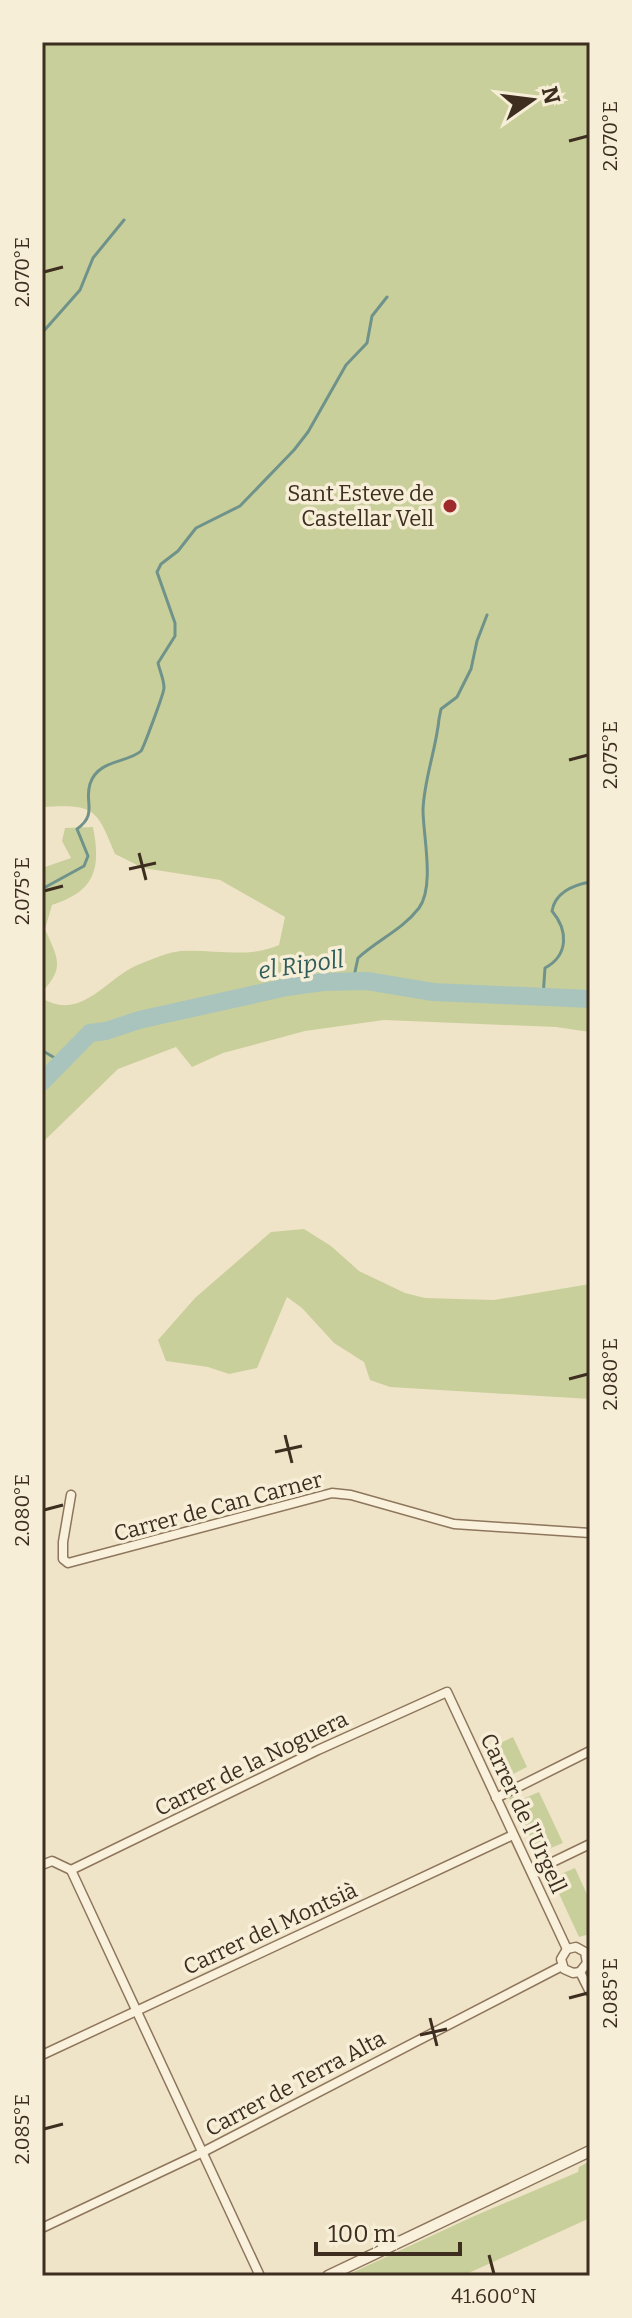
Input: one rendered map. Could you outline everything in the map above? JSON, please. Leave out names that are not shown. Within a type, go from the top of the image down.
[{"type":"street","name":"Carrer de Can Carner","points":[[71,1495],[62,1553],[68,1563],[332,1493],[351,1495],[454,1524],[590,1533]]},
{"type":"street","name":"Carrer de l'Urgell","points":[[447,1692],[567,1949]]},
{"type":"street","name":"Carrer de la Noguera","points":[[71,1870],[318,1750],[447,1692]]},
{"type":"street","points":[[496,1798],[590,1751]]},
{"type":"street","name":"Carrer del Montsià","points":[[42,2055],[513,1835]]},
{"type":"street","points":[[532,1872],[590,1844]]},
{"type":"street","points":[[42,1865],[52,1861],[71,1870],[260,2276]]},
{"type":"street","points":[[576,1947],[588,1953],[587,1963],[580,1972],[570,1973],[562,1966],[562,1955],[567,1949],[576,1947]]},
{"type":"street","name":"Carrer de Terra Alta","points":[[42,2228],[201,2153],[562,1966]]},
{"type":"street","points":[[580,1972],[590,1992]]},
{"type":"street","points":[[328,2276],[590,2151]]},
{"type":"green space","points":[[42,42],[590,42],[590,1032],[556,1027],[384,1020],[305,1031],[223,1053],[192,1067],[176,1047],[118,1069],[42,1143],[42,998],[56,1004],[70,1005],[82,1001],[128,970],[176,952],[243,953],[279,945],[285,917],[220,880],[143,868],[115,854],[103,826],[83,808],[42,807]]},
{"type":"green space","points":[[93,827],[96,855],[92,876],[78,893],[52,905],[45,929],[56,955],[57,968],[42,992],[42,868],[71,858],[62,841],[65,828]]},
{"type":"green space","points":[[304,1229],[331,1246],[359,1271],[405,1293],[425,1298],[494,1300],[590,1284],[590,1399],[390,1387],[370,1380],[364,1362],[334,1343],[302,1308],[287,1297],[257,1368],[229,1374],[208,1367],[166,1361],[158,1340],[195,1298],[271,1232]]},
{"type":"green space","points":[[513,1737],[527,1767],[509,1776],[511,1781],[504,1785],[487,1749]]},
{"type":"green space","points":[[539,1792],[563,1843],[546,1850],[547,1854],[540,1858],[519,1812],[509,1798],[517,1795],[520,1800]]},
{"type":"green space","points":[[575,1868],[590,1901],[590,1934],[579,1937],[549,1872],[553,1871],[556,1876]]},
{"type":"green space","points":[[590,2161],[590,2218],[462,2276],[345,2276],[578,2172],[579,2167]]},
{"type":"waterway","points":[[590,87],[590,102]]},
{"type":"waterway","points":[[42,333],[80,290],[93,258],[124,220]]},
{"type":"waterway","points":[[42,889],[84,866],[88,856],[77,829],[89,813],[90,784],[106,766],[141,751],[153,721],[164,688],[158,663],[175,636],[175,623],[157,572],[161,564],[178,551],[196,528],[240,506],[294,450],[308,432],[346,365],[367,343],[372,316],[387,297]]},
{"type":"waterway","points":[[353,981],[358,958],[405,922],[424,898],[427,874],[424,798],[441,709],[457,697],[471,669],[487,615]]},
{"type":"waterway","points":[[543,997],[545,968],[553,963],[564,942],[561,926],[552,911],[554,905],[566,891],[590,882]]},
{"type":"waterway","name":"el Ripoll","points":[[42,1082],[90,1033],[287,987],[367,981],[433,992],[590,999]]},
{"type":"waterway","points":[[42,1047],[43,1051],[60,1061]]},
{"type":"place","name":"Sant Esteve de Castellar Vell","points":[[450,506]]}]
